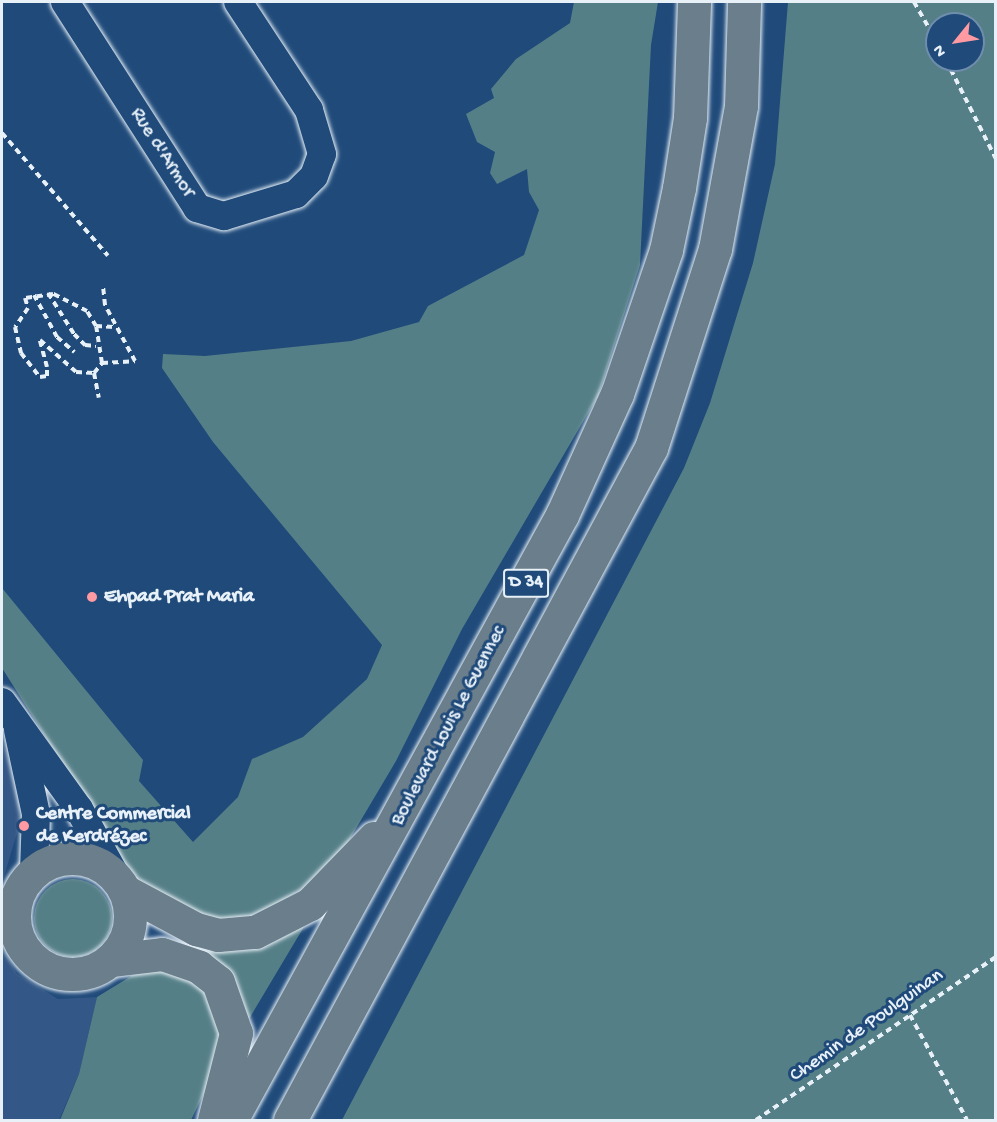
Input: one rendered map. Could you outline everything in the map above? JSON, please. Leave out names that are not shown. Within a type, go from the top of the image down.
[{"type":"main road","name":"Boulevard Louis Le Guennec","points":[[231,1120],[410,799],[562,515],[633,350],[679,188],[690,118],[694,2]]},
{"type":"main road","name":"D 34","points":[[290,1120],[651,448],[716,249],[741,105],[744,2]]},
{"type":"main road","points":[[214,1120],[236,1034],[218,982],[199,967],[162,954],[111,960],[80,974],[46,969],[33,959],[18,938],[14,913],[23,883],[34,871],[58,859],[84,858],[121,885],[196,929],[218,935],[255,932],[321,895],[410,799]]},
{"type":"main road","points":[[111,960],[131,921],[121,885]]},
{"type":"street","name":"Rue d'Armor","points":[[65,2],[197,208],[224,216],[296,194],[314,176],[322,154],[309,110],[238,2]]},
{"type":"street","points":[[9,712],[36,814],[34,871]]},
{"type":"street","points":[[9,712],[79,809],[121,885]]},
{"type":"path","points":[[914,2],[925,21]]},
{"type":"path","points":[[952,72],[996,159]]},
{"type":"path","points":[[2,133],[108,256]]},
{"type":"path","points":[[99,398],[94,373],[102,363],[135,361],[114,327],[103,286]]},
{"type":"path","points":[[94,373],[76,372],[40,340],[47,375],[33,369],[21,353],[15,327],[27,308],[25,298],[48,293],[80,305],[96,326],[96,346],[102,363]]},
{"type":"path","points":[[48,293],[74,334],[85,345],[96,346]]},
{"type":"path","points":[[34,295],[57,337],[74,352]]},
{"type":"path","points":[[96,326],[114,327]]},
{"type":"path","name":"Chemin de Poulguinan","points":[[756,1120],[996,957]]},
{"type":"path","points":[[910,1015],[967,1120]]},
{"type":"shaded area","name":"Centre Commercial de Kerdrézec","points":[[2,739],[20,798],[18,830],[2,883]]},
{"type":"shaded area","points":[[2,948],[17,974],[58,999],[97,997],[79,1074],[59,1120],[2,1120]]},
{"type":"green space","points":[[574,2],[658,2],[651,45],[640,265],[598,396],[462,629],[396,761],[329,874],[255,916],[222,923],[145,894],[2,668],[2,588],[143,760],[139,781],[193,842],[238,797],[252,759],[303,737],[367,679],[382,645],[213,442],[162,368],[163,354],[205,356],[351,341],[419,322],[428,306],[524,255],[539,210],[529,192],[527,169],[497,184],[490,173],[495,152],[477,142],[466,114],[494,98],[491,89],[516,59],[570,23]]},
{"type":"green space","points":[[788,2],[995,2],[995,1120],[342,1120],[684,468],[710,403],[753,263],[775,164]]},
{"type":"green space","points":[[73,879],[88,882],[101,890],[109,903],[112,918],[109,933],[101,946],[88,954],[73,957],[58,954],[45,946],[37,933],[34,918],[37,903],[45,890],[58,882]]},
{"type":"green space","points":[[305,925],[249,1019],[230,976],[196,943]]},
{"type":"green space","points":[[159,968],[199,981],[223,1028],[208,1085],[191,1120],[60,1120],[79,1074],[97,997],[133,975]]},
{"type":"place","name":"Ehpad Prat Maria","points":[[92,597]]},
{"type":"place","name":"Centre Commercial de Kerdrézec","points":[[24,826]]}]
